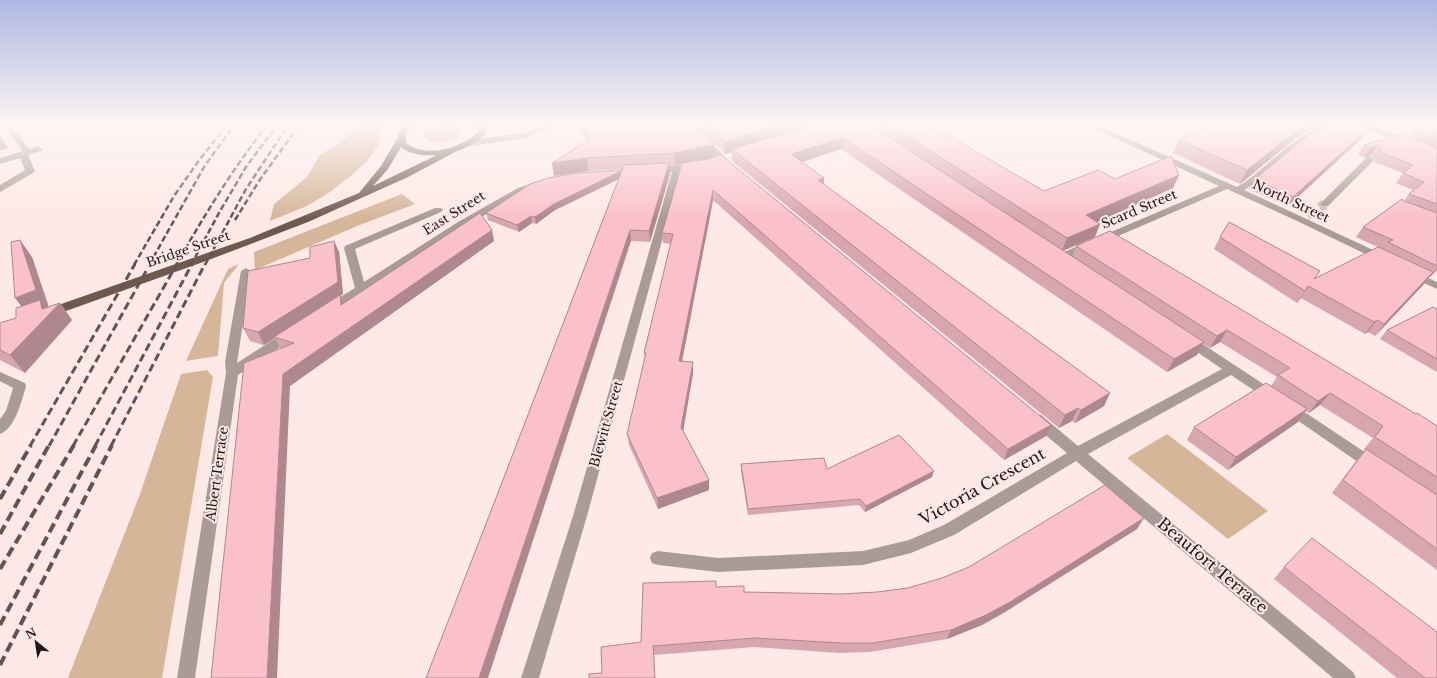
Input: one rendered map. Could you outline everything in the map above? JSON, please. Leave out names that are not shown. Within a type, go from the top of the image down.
[{"type":"main road","name":"Bridge Street","points":[[358,196],[370,186],[385,167],[392,156]]},
{"type":"main road","name":"Bridge Street","points":[[39,316],[246,244],[389,183],[442,156]]},
{"type":"street","points":[[0,160],[16,156]]},
{"type":"street","points":[[0,189],[30,171],[27,156]]},
{"type":"street","points":[[714,156],[739,175]]},
{"type":"street","name":"North Street","points":[[1159,156],[1227,186],[1303,217],[1394,264]]},
{"type":"street","points":[[1238,190],[1252,182],[1283,156]]},
{"type":"street","points":[[1325,204],[1370,159]]},
{"type":"street","points":[[641,171],[677,169],[718,160]]},
{"type":"street","name":"Blewitt Street","points":[[530,678],[580,516],[677,169]]},
{"type":"street","name":"East Street","points":[[322,314],[501,201],[521,190],[547,181]]},
{"type":"street","name":"Scard Street","points":[[1074,266],[1057,255],[1160,215],[1227,186]]},
{"type":"street","points":[[361,289],[349,248],[438,210]]},
{"type":"street","name":"Albert Terrace","points":[[186,678],[232,373],[231,362],[246,270]]},
{"type":"street","points":[[1406,270],[1437,286]]},
{"type":"street","points":[[232,373],[303,327]]},
{"type":"street","points":[[1179,335],[1384,472]]},
{"type":"street","name":"Victoria Crescent","points":[[658,558],[718,565],[863,558],[910,546],[948,530],[1078,453],[1232,369]]},
{"type":"street","points":[[0,376],[20,386],[12,412],[0,429]]},
{"type":"street","name":"Beaufort Terrace","points":[[1029,412],[1347,678]]},
{"type":"shaded area","points":[[319,156],[371,156],[352,175],[330,192],[307,206],[270,221],[274,204],[307,177]]},
{"type":"shaded area","points":[[402,194],[415,204],[357,226],[255,270],[254,252]]},
{"type":"shaded area","points":[[239,264],[224,283],[218,356],[186,361],[228,269]]},
{"type":"shaded area","points":[[207,370],[213,377],[162,678],[68,678],[140,494],[181,374]]},
{"type":"shaded area","points":[[1167,434],[1268,511],[1228,539],[1127,458]]},
{"type":"building","points":[[564,156],[628,156],[587,158],[552,163]]},
{"type":"building","points":[[722,156],[1051,425],[1008,449],[713,190],[679,361],[693,362],[681,427],[709,480],[657,498],[627,434],[646,353],[644,353],[673,234],[662,233],[682,163]]},
{"type":"building","points":[[740,156],[793,156],[824,178],[818,180],[1110,393],[1081,410],[1078,408],[1065,415]]},
{"type":"building","points":[[869,156],[917,156],[1204,342],[1174,359]]},
{"type":"building","points":[[938,156],[983,156],[1044,191],[1098,170],[1115,179],[1171,156],[1179,175],[1086,215],[1100,224],[1067,238]]},
{"type":"building","points":[[1214,156],[1265,156],[1247,170]]},
{"type":"building","points":[[1283,156],[1339,156],[1293,197],[1255,179]]},
{"type":"building","points":[[1389,156],[1437,156],[1437,204],[1409,194],[1424,182],[1403,173],[1413,165]]},
{"type":"building","points":[[669,163],[649,231],[630,230],[479,678],[426,678],[624,165]]},
{"type":"building","points":[[623,170],[554,204],[535,217],[531,216],[517,225],[486,213],[530,184],[548,178],[578,173]]},
{"type":"building","points":[[1402,199],[1437,213],[1437,266],[1388,242],[1393,240],[1363,227]]},
{"type":"building","points":[[480,213],[492,230],[283,374],[267,678],[211,678],[244,363],[294,343],[274,337],[340,295],[341,305]]},
{"type":"building","points":[[1229,222],[1320,271],[1314,279],[1378,247],[1433,272],[1384,324],[1377,320],[1374,322],[1308,286],[1305,291],[1220,237]]},
{"type":"building","points":[[1110,231],[1437,426],[1437,477],[1375,437],[1383,426],[1330,393],[1318,401],[1278,375],[1290,368],[1227,330],[1217,336],[1076,246]]},
{"type":"building","points":[[20,240],[36,290],[15,298],[11,242]]},
{"type":"building","points":[[334,241],[338,282],[258,332],[243,328],[248,271],[310,258],[310,247]]},
{"type":"building","points":[[40,300],[42,309],[60,303],[10,355],[0,350],[0,323],[16,318],[16,308]]},
{"type":"building","points":[[1433,307],[1437,309],[1437,359],[1387,330]]},
{"type":"building","points":[[1266,383],[1307,409],[1236,457],[1194,427]]},
{"type":"building","points":[[899,435],[934,471],[866,506],[860,499],[748,509],[741,464],[824,458],[827,469]]},
{"type":"building","points":[[1366,449],[1437,495],[1437,549],[1343,480]]},
{"type":"building","points":[[1105,485],[1144,518],[1010,602],[986,615],[951,630],[873,643],[841,643],[755,638],[653,646],[655,678],[589,678],[589,674],[602,673],[601,647],[641,642],[643,583],[716,581],[716,587],[744,586],[744,592],[841,594],[877,592],[908,588],[942,578],[969,567]]},
{"type":"building","points":[[1312,538],[1437,632],[1437,678],[1425,678],[1284,567]]},
{"type":"tunnel","points":[[1307,215],[1325,204]]},
{"type":"railway","points":[[134,265],[174,196],[203,156]]},
{"type":"railway","points":[[149,265],[204,167],[212,156]]},
{"type":"railway","points":[[176,265],[197,228],[245,156]]},
{"type":"railway","points":[[191,265],[220,211],[254,156]]},
{"type":"railway","points":[[205,265],[246,189],[268,156]]},
{"type":"railway","points":[[235,220],[259,181],[277,156]]},
{"type":"railway","points":[[30,446],[135,264]]},
{"type":"railway","points":[[49,446],[150,264]]},
{"type":"railway","points":[[73,446],[177,264]]},
{"type":"railway","points":[[95,446],[192,264]]},
{"type":"railway","points":[[111,446],[205,264]]},
{"type":"railway","points":[[0,499],[31,445]]},
{"type":"railway","points":[[0,534],[49,445]]},
{"type":"railway","points":[[0,569],[74,445]]},
{"type":"railway","points":[[0,625],[96,445]]},
{"type":"railway","points":[[0,665],[112,445]]}]
